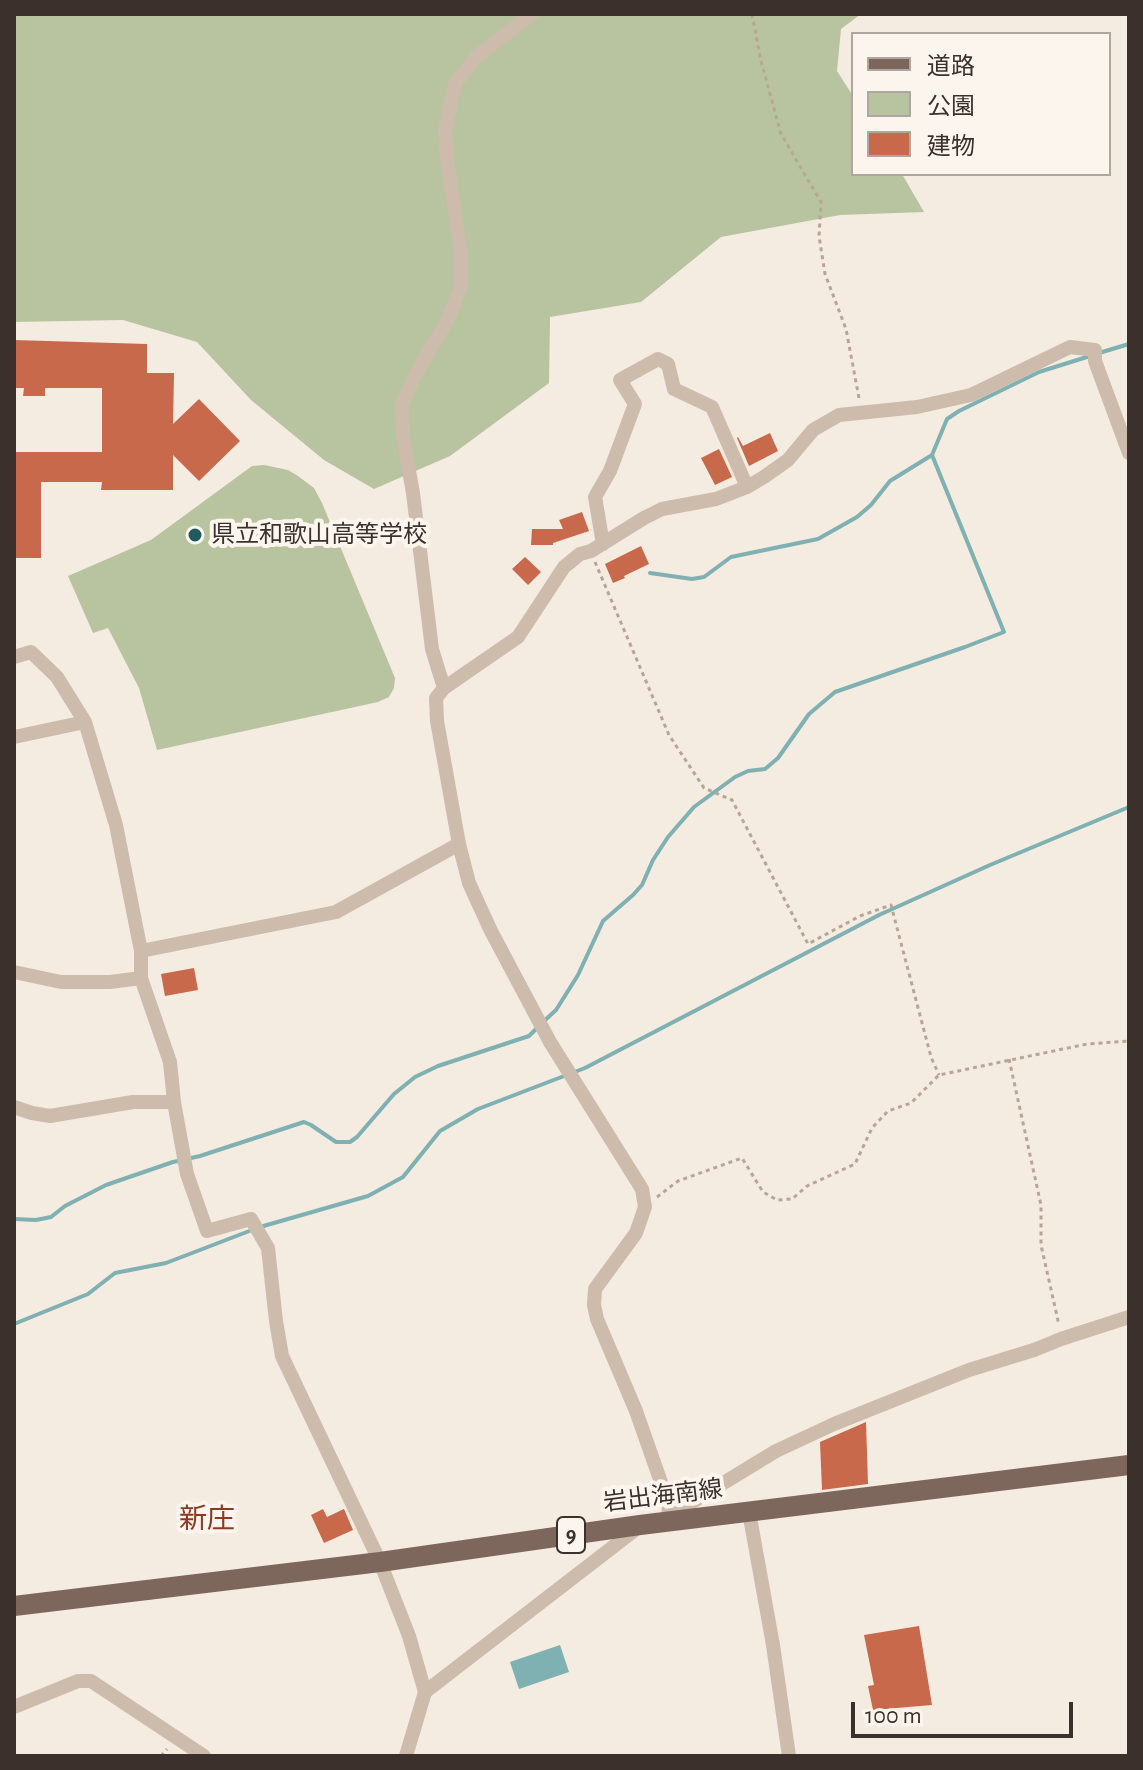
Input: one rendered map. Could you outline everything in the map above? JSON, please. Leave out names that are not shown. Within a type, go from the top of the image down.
[{"type":"main road","name":"岩出海南線","points":[[14,1606],[1129,1465]]},
{"type":"street","points":[[444,688],[432,649],[403,437],[402,404],[416,373],[447,321],[461,287],[461,252],[445,131],[455,84],[476,57],[532,14]]},
{"type":"street","points":[[668,1522],[669,1505],[594,1305],[595,1289],[636,1233],[645,1207],[642,1189],[550,1042],[469,883],[437,721],[436,698],[444,688],[518,637],[564,567],[580,554],[597,548],[662,509],[716,499],[747,487],[788,460],[813,430],[839,415],[917,407],[971,395],[1070,347],[1095,350],[1095,361],[1129,453]]},
{"type":"street","points":[[597,548],[595,497],[610,471],[635,404],[620,380],[658,359],[668,364],[674,389],[712,407],[747,487]]},
{"type":"street","points":[[14,657],[31,652],[57,677],[85,722],[116,825],[141,951],[141,978],[170,1062],[187,1174],[207,1231],[251,1219],[268,1248],[282,1356],[380,1562],[409,1636],[425,1692],[406,1756]]},
{"type":"street","points":[[14,737],[85,722]]},
{"type":"street","points":[[141,951],[336,912],[459,844]]},
{"type":"street","points":[[14,972],[61,982],[110,982],[141,978]]},
{"type":"street","points":[[14,1107],[50,1116],[133,1102],[174,1102]]},
{"type":"street","points":[[668,1522],[684,1507],[776,1451],[820,1430],[969,1370],[1129,1317]]},
{"type":"street","points":[[749,1512],[789,1756]]},
{"type":"street","points":[[425,1692],[640,1525]]},
{"type":"street","points":[[14,1707],[78,1681],[91,1681],[204,1756]]},
{"type":"path","points":[[752,14],[781,134],[821,202],[819,236],[825,274],[846,329],[862,414]]},
{"type":"path","points":[[597,548],[669,735],[704,788],[732,800],[808,944],[860,916],[891,905],[931,1057],[939,1075]]},
{"type":"path","points":[[645,1207],[678,1181],[742,1158],[763,1192],[777,1200],[792,1199],[807,1186],[855,1164],[872,1128],[888,1111],[911,1103],[939,1075],[1087,1044],[1129,1041]]},
{"type":"path","points":[[1009,1059],[1041,1205],[1041,1245],[1061,1339]]},
{"type":"green space","points":[[14,14],[861,14],[841,29],[837,71],[851,93],[851,176],[903,176],[924,212],[840,215],[721,237],[641,302],[550,317],[549,383],[450,456],[374,489],[324,460],[251,400],[197,342],[123,320],[14,322]]},
{"type":"green space","points":[[252,466],[288,470],[314,488],[395,678],[394,688],[389,697],[378,702],[157,750],[139,688],[108,628],[93,633],[68,576],[151,540]]},
{"type":"water","points":[[560,1645],[569,1672],[519,1689],[510,1662]]},
{"type":"building","points":[[14,340],[147,344],[147,373],[174,373],[173,424],[199,399],[240,441],[199,481],[173,455],[173,490],[101,490],[102,482],[41,482],[41,558],[14,558],[14,452],[102,452],[102,388],[45,388],[45,396],[23,396],[24,388],[14,388]]},
{"type":"building","points":[[770,433],[778,451],[749,466],[737,438],[743,446]]},
{"type":"building","points":[[719,449],[732,477],[715,485],[701,458]]},
{"type":"building","points":[[582,512],[589,531],[553,545],[531,545],[532,529],[563,529],[559,520]]},
{"type":"building","points":[[641,546],[649,564],[613,583],[605,564]]},
{"type":"building","points":[[525,557],[541,572],[528,585],[512,569]]},
{"type":"building","points":[[194,968],[198,990],[165,996],[161,974]]},
{"type":"building","points":[[866,1422],[868,1484],[822,1490],[820,1442]]},
{"type":"building","points":[[323,1509],[327,1517],[344,1509],[353,1530],[324,1543],[311,1515]]},
{"type":"building","points":[[919,1626],[932,1705],[873,1710],[868,1686],[874,1685],[864,1635]]},
{"type":"waterway","points":[[1099,353],[1129,344]]},
{"type":"waterway","points":[[650,573],[692,579],[704,577],[731,557],[818,539],[857,517],[890,481],[932,455],[947,419],[1039,372],[1090,356]]},
{"type":"waterway","points":[[543,1022],[556,1010],[578,975],[603,921],[642,885],[668,837],[694,807],[735,777],[748,771],[765,769],[778,758],[809,714],[835,692],[1004,632],[932,455]]},
{"type":"waterway","points":[[260,1227],[368,1196],[403,1177],[440,1131],[478,1109],[585,1068],[879,915],[1129,807]]},
{"type":"waterway","points":[[14,1219],[51,1217],[65,1206],[106,1185],[304,1122],[336,1142],[350,1142],[394,1094],[415,1077],[438,1066],[529,1036],[537,1028]]},
{"type":"waterway","points":[[14,1324],[88,1294],[115,1273],[166,1263],[252,1230]]},
{"type":"place","name":"県立和歌山高等学校","points":[[195,535]]},
{"type":"district","name":"新庄","points":[[207,1520]]}]
